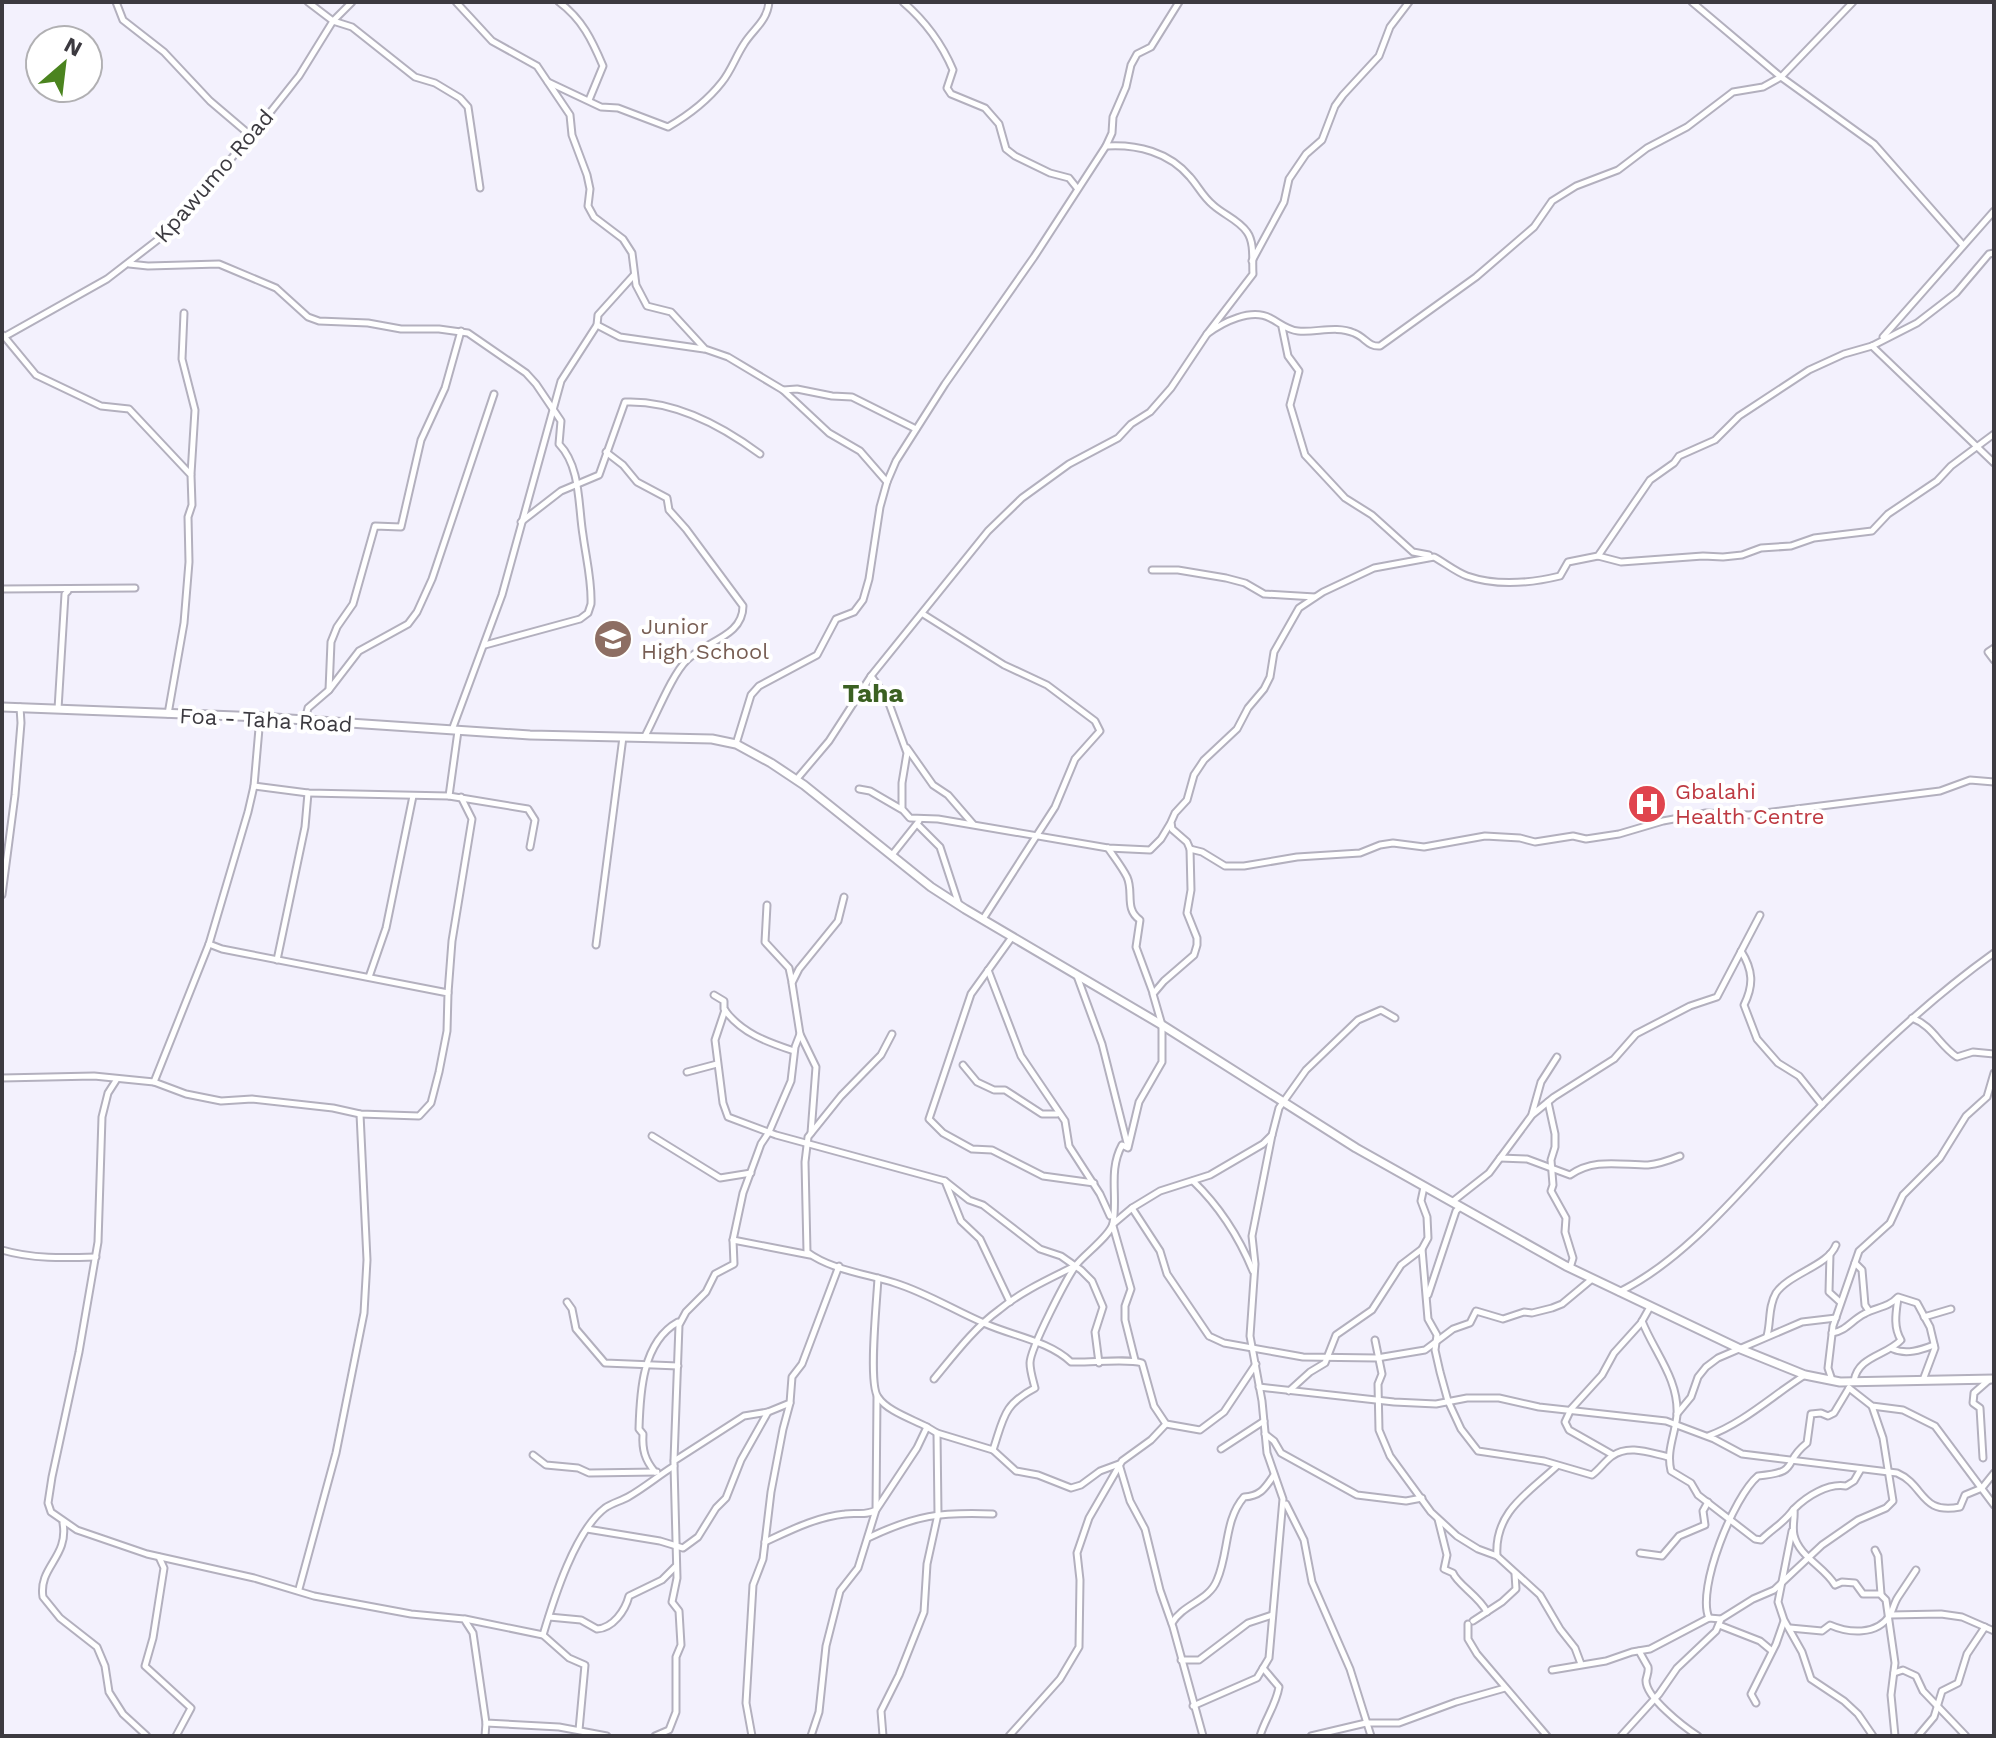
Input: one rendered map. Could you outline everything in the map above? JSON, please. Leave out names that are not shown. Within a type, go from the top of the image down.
[{"type":"street","points":[[116,2],[123,20],[164,52],[210,101],[250,135]]},
{"type":"street","points":[[308,2],[333,21],[352,27],[415,77],[435,83],[460,98],[468,107],[480,188]]},
{"type":"street","name":"Kpawumo Road","points":[[3,336],[67,303],[129,264],[182,219],[299,76],[333,21],[352,2]]},
{"type":"street","points":[[456,2],[492,41],[537,66],[570,115],[572,135],[590,189],[588,206],[594,217],[623,239],[632,253],[636,285],[647,306],[671,312],[705,349]]},
{"type":"street","points":[[559,2],[583,24],[603,66],[589,100]]},
{"type":"street","points":[[547,81],[601,107],[618,108],[668,127],[682,119],[722,82],[745,42],[768,13],[769,2]]},
{"type":"street","points":[[903,2],[918,14],[947,56],[953,70],[947,88],[951,94],[985,108],[999,124],[1006,149],[1015,156],[1050,173],[1069,178],[1077,188]]},
{"type":"street","points":[[1179,2],[1151,47],[1137,54],[1131,65],[1106,146],[916,429],[887,482],[874,531],[869,579],[863,600],[854,612],[836,619],[817,655],[759,686],[751,695],[736,744],[796,780],[959,905],[1424,1186],[1570,1268],[1738,1348],[1805,1375],[1851,1385],[1992,1379]]},
{"type":"street","points":[[1252,262],[1284,202],[1289,179],[1306,154],[1322,140],[1335,106],[1343,95],[1379,56],[1390,27],[1409,2]]},
{"type":"street","points":[[1692,2],[1781,77],[1874,144],[1962,244]]},
{"type":"street","points":[[1207,334],[1219,325],[1249,314],[1269,317],[1294,331],[1322,329],[1353,332],[1369,345],[1380,346],[1476,277],[1534,227],[1552,201],[1576,186],[1618,170],[1647,148],[1687,127],[1733,92],[1763,87],[1781,77],[1853,2]]},
{"type":"street","points":[[796,780],[829,741],[871,676],[988,531],[1022,498],[1069,464],[1118,438],[1131,424],[1150,412],[1171,388],[1253,274],[1248,232],[1206,198],[1181,168],[1163,155],[1151,151],[1123,145],[1106,146]]},
{"type":"street","points":[[1880,340],[1994,211]]},
{"type":"street","points":[[1598,556],[1650,480],[1679,456],[1715,440],[1739,416],[1809,370],[1844,354],[1872,346],[1917,323],[1956,293],[1989,254],[1994,253]]},
{"type":"street","points":[[129,264],[219,264],[276,288],[308,317],[319,321],[461,331],[526,373],[561,421],[559,444],[568,453],[581,506],[591,604],[588,613],[580,619],[485,645]]},
{"type":"street","points":[[449,796],[455,731],[502,595],[561,381],[597,325],[598,315],[634,275]]},
{"type":"street","points":[[168,714],[184,623],[195,410],[182,359],[184,313]]},
{"type":"street","points":[[597,325],[620,337],[705,349],[728,357],[783,390],[829,433],[860,451],[887,482]]},
{"type":"street","points":[[1282,326],[1288,356],[1299,371],[1290,405],[1305,455],[1345,498],[1372,515],[1413,552],[1434,557],[1465,575],[1491,581],[1525,581],[1560,576],[1568,562],[1598,556],[1621,562],[1723,557],[1742,555],[1761,548],[1791,546],[1814,538],[1872,531],[1888,514],[1937,481],[1951,466],[1994,434]]},
{"type":"street","points":[[329,690],[331,642],[353,604],[375,526],[401,527],[421,440],[445,388],[461,331]]},
{"type":"street","points":[[3,336],[36,375],[101,406],[129,409],[191,475]]},
{"type":"street","points":[[1872,346],[1994,463]]},
{"type":"street","points":[[783,390],[797,389],[852,397],[916,429]]},
{"type":"street","points":[[305,721],[308,708],[329,690],[359,651],[408,624],[417,612],[432,579],[494,394]]},
{"type":"street","points":[[520,523],[561,491],[599,475],[625,402],[643,401],[690,413],[729,433],[760,454]]},
{"type":"street","points":[[606,452],[623,465],[637,482],[667,498],[669,510],[743,606],[740,623],[686,660],[644,738]]},
{"type":"street","points":[[892,855],[919,822],[938,819],[1108,848],[1150,850],[1187,800],[1194,775],[1204,760],[1237,729],[1248,708],[1264,689],[1270,677],[1274,652],[1299,608],[1374,568],[1434,557]]},
{"type":"street","points":[[1152,570],[1178,570],[1226,578],[1245,583],[1264,594],[1316,597]]},
{"type":"street","points":[[2,589],[135,588]]},
{"type":"street","points":[[58,709],[65,594],[68,590]]},
{"type":"street","points":[[923,614],[1004,665],[1047,685],[1095,721],[1100,731],[1075,759],[1055,807],[983,919]]},
{"type":"street","points":[[1994,648],[1988,652],[1994,660]]},
{"type":"street","points":[[871,676],[887,698],[905,747],[933,785],[948,795],[974,825]]},
{"type":"street","name":"Foa - Taha Road","points":[[2,707],[260,717],[530,735],[712,739],[736,744]]},
{"type":"street","points":[[2,895],[15,795],[20,707]]},
{"type":"street","points":[[154,1082],[209,944],[254,786],[260,717]]},
{"type":"street","points":[[596,945],[623,737]]},
{"type":"street","points":[[902,809],[905,747]]},
{"type":"street","points":[[1190,849],[1202,852],[1225,866],[1244,866],[1297,857],[1360,853],[1393,843],[1424,847],[1485,836],[1535,842],[1573,836],[1586,839],[1706,813],[1749,815],[1940,791],[1970,780],[1994,782]]},
{"type":"street","points":[[254,786],[308,793],[461,797],[528,809],[535,820],[530,847]]},
{"type":"street","points":[[859,789],[870,791],[919,822],[940,847],[959,905]]},
{"type":"street","points":[[277,960],[305,827],[308,793]]},
{"type":"street","points":[[369,978],[386,928],[413,796]]},
{"type":"street","points":[[2,1078],[44,1079],[68,1075],[154,1082],[186,1094],[221,1101],[252,1099],[360,1114],[419,1116],[431,1103],[447,1031],[450,958],[472,819],[461,797]]},
{"type":"street","points":[[1153,994],[1194,955],[1197,945],[1187,913],[1191,890],[1190,849],[1187,842],[1172,829],[1171,822]]},
{"type":"street","points":[[1108,848],[1129,881],[1130,907],[1140,920],[1136,947],[1162,1025],[1162,1062],[1139,1102],[1128,1148]]},
{"type":"street","points":[[792,983],[799,969],[838,921],[844,897]]},
{"type":"street","points":[[767,905],[765,942],[789,968],[800,1034],[816,1067],[811,1133]]},
{"type":"street","points":[[1452,1202],[1489,1173],[1532,1115],[1548,1102],[1614,1059],[1636,1034],[1690,1006],[1717,997],[1760,915]]},
{"type":"street","points":[[1013,937],[967,1003],[929,1119],[943,1133],[972,1149],[992,1150],[1043,1176],[1094,1183]]},
{"type":"street","points":[[209,944],[448,993]]},
{"type":"street","points":[[1741,951],[1752,967],[1751,991],[1744,1005],[1757,1039],[1778,1063],[1799,1076],[1822,1105]]},
{"type":"street","points":[[1619,1292],[1656,1271],[1683,1247],[1912,1018],[1994,953]]},
{"type":"street","points":[[988,970],[1021,1056],[1065,1121],[1069,1146],[1109,1212],[1131,1289],[1125,1306],[1125,1320],[1135,1360]]},
{"type":"street","points":[[1077,974],[1102,1044],[1128,1148]]},
{"type":"street","points":[[714,995],[724,1001],[725,1010],[715,1040],[723,1103],[728,1117],[806,1143],[945,1181],[969,1200],[983,1205],[1040,1249],[1061,1256],[1092,1281],[1103,1307],[1095,1332],[1099,1363]]},
{"type":"street","points":[[725,1010],[730,1018],[759,1039],[794,1051]]},
{"type":"street","points":[[1371,1736],[1350,1669],[1312,1582],[1304,1540],[1283,1499],[1267,1453],[1250,1336],[1254,1272],[1252,1236],[1279,1108],[1306,1070],[1358,1020],[1381,1010],[1395,1018]]},
{"type":"street","points":[[1912,1018],[1927,1024],[1944,1048],[1957,1057],[1973,1052],[1994,1054]]},
{"type":"street","points":[[658,1473],[647,1462],[643,1434],[639,1429],[642,1387],[648,1363],[658,1338],[681,1321],[706,1292],[715,1274],[734,1264],[733,1240],[739,1205],[761,1144],[791,1081],[794,1051],[800,1034]]},
{"type":"street","points":[[812,1255],[805,1247],[806,1143],[841,1096],[881,1055],[892,1034]]},
{"type":"street","points":[[1532,1115],[1541,1082],[1557,1057]]},
{"type":"street","points":[[687,1072],[717,1064]]},
{"type":"street","points":[[963,1065],[977,1082],[994,1090],[1005,1090],[1042,1114],[1058,1114]]},
{"type":"street","points":[[1836,1382],[1828,1368],[1832,1333],[1859,1251],[1890,1223],[1903,1195],[1940,1158],[1966,1116],[1987,1097],[1994,1073]]},
{"type":"street","points":[[117,1079],[108,1093],[102,1117],[96,1257],[52,1477],[49,1508],[63,1522],[99,1539],[158,1556],[314,1596],[464,1619],[543,1635],[569,1658],[585,1665],[579,1730]]},
{"type":"street","points":[[1548,1102],[1555,1134],[1550,1167],[1551,1191],[1566,1218],[1565,1232],[1573,1258],[1570,1268]]},
{"type":"street","points":[[299,1590],[336,1453],[364,1313],[367,1260],[360,1114]]},
{"type":"street","points":[[993,1450],[1008,1406],[1035,1388],[1030,1362],[1063,1285],[1076,1266],[1132,1208],[1160,1191],[1210,1175],[1263,1144],[1272,1135]]},
{"type":"street","points":[[652,1136],[720,1178],[752,1173]]},
{"type":"street","points":[[1113,1225],[1115,1166],[1122,1145],[1128,1148]]},
{"type":"street","points":[[1499,1158],[1527,1159],[1570,1175],[1582,1167],[1618,1162],[1648,1165],[1680,1156]]},
{"type":"street","points":[[945,1181],[961,1221],[980,1239],[1010,1302]]},
{"type":"street","points":[[1193,1181],[1215,1202],[1243,1247],[1254,1272]]},
{"type":"street","points":[[1289,1391],[1291,1386],[1325,1363],[1336,1335],[1372,1310],[1401,1265],[1422,1249],[1428,1238],[1427,1217],[1421,1201],[1424,1186]]},
{"type":"street","points":[[1427,1300],[1456,1211],[1460,1207]]},
{"type":"street","points":[[1132,1208],[1160,1251],[1167,1274],[1210,1337],[1224,1343],[1303,1357],[1377,1358],[1425,1350],[1453,1329],[1470,1323],[1476,1311],[1503,1319],[1524,1312],[1532,1313],[1562,1304],[1592,1279]]},
{"type":"street","points":[[733,1240],[812,1255],[878,1278],[936,1299],[984,1323],[1038,1342],[1071,1362],[1135,1360],[1142,1363],[1154,1406],[1166,1424],[1200,1430],[1224,1412],[1256,1364]]},
{"type":"street","points":[[1766,1337],[1771,1319],[1769,1309],[1778,1291],[1796,1275],[1830,1254],[1836,1245]]},
{"type":"street","points":[[1422,1249],[1428,1319],[1437,1335],[1435,1350],[1448,1401],[1461,1429],[1478,1451],[1592,1475],[1613,1455],[1636,1449],[1669,1457]]},
{"type":"street","points":[[2,1250],[39,1257],[96,1257]]},
{"type":"street","points":[[1830,1254],[1829,1292],[1841,1303]]},
{"type":"street","points":[[1855,1263],[1862,1270],[1865,1305],[1869,1311]]},
{"type":"street","points":[[752,1736],[746,1703],[753,1585],[759,1573],[792,1377],[802,1364],[839,1266]]},
{"type":"street","points":[[934,1379],[984,1323],[1010,1302],[1028,1289],[1076,1266]]},
{"type":"street","points":[[811,1736],[819,1712],[826,1646],[840,1591],[858,1568],[876,1510],[877,1396],[873,1377],[878,1278]]},
{"type":"street","points":[[1832,1333],[1845,1330],[1852,1321],[1869,1311],[1878,1311],[1898,1297]]},
{"type":"street","points":[[1898,1297],[1917,1303],[1930,1327],[1934,1345],[1923,1380]]},
{"type":"street","points":[[1772,1651],[1760,1641],[1709,1618],[1705,1611],[1709,1570],[1736,1504],[1752,1480],[1758,1476],[1784,1472],[1794,1461],[1797,1450],[1807,1443],[1811,1414],[1828,1416],[1834,1413],[1851,1385],[1855,1371],[1865,1362],[1893,1349],[1901,1340],[1897,1334],[1898,1297]]},
{"type":"street","points":[[567,1302],[572,1309],[576,1329],[605,1363],[678,1366]]},
{"type":"street","points":[[1613,1455],[1569,1430],[1565,1422],[1571,1409],[1602,1375],[1619,1345],[1642,1321],[1650,1307]]},
{"type":"street","points":[[1924,1317],[1951,1309]]},
{"type":"street","points":[[1836,1318],[1802,1322],[1738,1348],[1706,1367],[1698,1377],[1691,1397],[1677,1414],[1669,1457],[1671,1471],[1691,1483],[1730,1520],[1755,1539],[1761,1540],[1815,1493],[1837,1485],[1846,1486],[1854,1481],[1861,1469]]},
{"type":"street","points":[[655,1736],[669,1730],[676,1712],[676,1657],[681,1645],[679,1611],[672,1602],[677,1578],[674,1464],[681,1321]]},
{"type":"street","points":[[1642,1321],[1669,1375],[1677,1414]]},
{"type":"street","points":[[1375,1340],[1382,1374],[1378,1384],[1379,1430],[1390,1456],[1437,1518],[1478,1549],[1497,1556],[1540,1595],[1575,1648],[1581,1664]]},
{"type":"street","points":[[1893,1349],[1916,1351],[1934,1345]]},
{"type":"street","points":[[1707,1437],[1749,1415],[1805,1375]]},
{"type":"street","points":[[1983,1458],[1980,1408],[1973,1403],[1974,1393],[1992,1379]]},
{"type":"street","points":[[1621,1736],[1677,1668],[1716,1631],[1731,1610],[1774,1590],[1840,1532],[1874,1511],[1886,1508],[1893,1501],[1883,1438],[1872,1406],[1851,1385]]},
{"type":"street","points":[[1259,1387],[1427,1404],[1467,1398],[1499,1398],[1539,1407],[1666,1421],[1742,1454],[1889,1472],[1905,1477],[1921,1497],[1947,1510],[1960,1507],[1965,1495],[1982,1488],[1994,1473]]},
{"type":"street","points":[[877,1396],[886,1405],[937,1433],[993,1450],[1016,1471],[1038,1475],[1071,1488],[1119,1464],[1151,1440],[1166,1424]]},
{"type":"street","points":[[543,1635],[567,1564],[587,1529],[606,1507],[626,1498],[744,1416],[768,1412],[790,1403]]},
{"type":"street","points":[[1872,1406],[1903,1410],[1935,1426],[1993,1505]]},
{"type":"street","points":[[587,1529],[683,1548],[698,1537],[726,1498],[741,1460],[768,1412]]},
{"type":"street","points":[[1221,1449],[1264,1421]]},
{"type":"street","points":[[764,1542],[803,1524],[845,1514],[870,1514],[876,1510],[917,1448],[927,1427]]},
{"type":"street","points":[[883,1736],[881,1711],[924,1612],[927,1564],[938,1514],[937,1433]]},
{"type":"street","points":[[1265,1434],[1281,1453],[1357,1495],[1406,1501],[1422,1498]]},
{"type":"street","points":[[533,1455],[546,1465],[578,1468],[589,1473],[658,1473]]},
{"type":"street","points":[[1119,1464],[1130,1501],[1145,1529],[1203,1736]]},
{"type":"street","points":[[1009,1736],[1060,1679],[1079,1647],[1080,1580],[1077,1553],[1089,1518],[1119,1464]]},
{"type":"street","points":[[1497,1556],[1499,1527],[1510,1509],[1557,1466]]},
{"type":"street","points":[[1172,1623],[1190,1605],[1208,1594],[1217,1580],[1236,1506],[1244,1497],[1263,1491],[1274,1475]]},
{"type":"street","points":[[1193,1706],[1257,1678],[1269,1658],[1283,1499]]},
{"type":"street","points":[[1640,1553],[1662,1556],[1679,1536],[1705,1525],[1703,1511],[1708,1502]]},
{"type":"street","points":[[1794,1509],[1793,1530],[1778,1602],[1784,1620],[1802,1652],[1811,1679],[1844,1701],[1858,1714],[1873,1736]]},
{"type":"street","points":[[868,1538],[902,1522],[938,1514],[993,1514]]},
{"type":"street","points":[[1437,1518],[1447,1555],[1444,1569],[1472,1590],[1487,1612]]},
{"type":"street","points":[[63,1522],[65,1541],[44,1578],[43,1597],[60,1618],[97,1647],[105,1666],[109,1692],[123,1714],[147,1736]]},
{"type":"street","points":[[1793,1530],[1795,1539],[1809,1558],[1835,1585],[1855,1583],[1863,1594],[1882,1595]]},
{"type":"street","points":[[1875,1550],[1882,1595],[1890,1615],[1895,1736]]},
{"type":"street","points":[[158,1556],[164,1568],[153,1638],[145,1666],[191,1708],[176,1736]]},
{"type":"street","points":[[549,1617],[581,1620],[597,1629],[611,1626],[626,1607],[629,1596],[662,1580],[676,1567]]},
{"type":"street","points":[[1789,1628],[1822,1631],[1830,1625],[1856,1632],[1882,1624],[1916,1570]]},
{"type":"street","points":[[1515,1573],[1516,1589],[1471,1622],[1468,1639],[1477,1654],[1547,1736]]},
{"type":"street","points":[[1890,1615],[1941,1614],[1962,1617],[1994,1631]]},
{"type":"street","points":[[1181,1660],[1199,1660],[1248,1623],[1272,1615]]},
{"type":"street","points":[[1552,1670],[1606,1661],[1650,1649],[1709,1618]]},
{"type":"street","points":[[464,1619],[473,1633],[486,1723],[485,1736]]},
{"type":"street","points":[[1756,1703],[1751,1694],[1784,1620]]},
{"type":"street","points":[[1918,1736],[1934,1717],[1942,1691],[1958,1683],[1967,1654],[1985,1627]]},
{"type":"street","points":[[1638,1651],[1648,1667],[1646,1680],[1655,1698],[1698,1736]]},
{"type":"street","points":[[1260,1736],[1265,1718],[1277,1700],[1279,1687],[1263,1668]]},
{"type":"street","points":[[1894,1673],[1903,1670],[1916,1676],[1923,1691],[1966,1736]]},
{"type":"street","points":[[1311,1736],[1366,1723],[1399,1723],[1505,1688]]},
{"type":"street","points":[[486,1723],[579,1730],[607,1736]]},
{"type":"place","name":"Junior High School","points":[[613,639]]},
{"type":"place","name":"Gbalahi Health Centre","points":[[1647,804]]},
{"type":"district","name":"Taha","points":[[873,693]]}]
